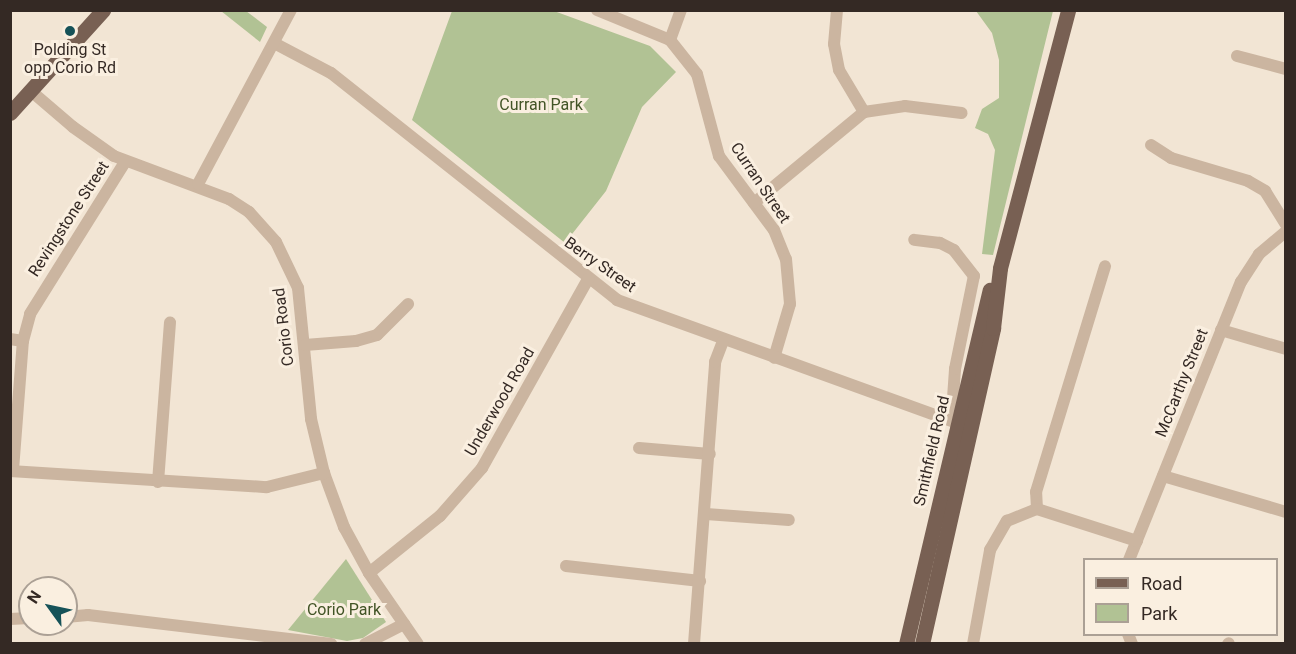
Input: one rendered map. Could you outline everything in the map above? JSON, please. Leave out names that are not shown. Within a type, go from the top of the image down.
[{"type":"main road","points":[[10,113],[103,10]]},
{"type":"main road","name":"Smithfield Road","points":[[922,643],[994,319],[1000,268],[1068,10]]},
{"type":"main road","name":"Smithfield Road","points":[[906,644],[991,286],[1000,268]]},
{"type":"main road","points":[[949,528],[949,501],[961,435],[957,423],[966,414],[981,349],[994,319]]},
{"type":"street","points":[[198,184],[291,10]]},
{"type":"street","name":"Curran Street","points":[[597,10],[670,40],[697,74],[719,156],[774,230],[789,272],[790,304],[774,358]]},
{"type":"street","points":[[670,40],[681,10]]},
{"type":"street","points":[[837,10],[834,44],[839,70],[864,112]]},
{"type":"street","name":"Berry Street","points":[[274,43],[331,74],[588,279],[629,306],[957,423]]},
{"type":"street","points":[[1237,56],[1286,69]]},
{"type":"street","name":"Corio Road","points":[[31,91],[89,140],[126,162],[198,184],[249,212],[276,242],[298,288],[311,418],[324,473],[344,527],[369,573],[418,644]]},
{"type":"street","points":[[754,203],[864,112],[905,106],[962,113]]},
{"type":"street","points":[[1151,145],[1171,158],[1248,181],[1265,190],[1286,224]]},
{"type":"street","name":"Revingstone Street","points":[[12,470],[17,340],[44,289],[126,162]]},
{"type":"street","name":"McCarthy Street","points":[[1131,558],[1240,282],[1259,254],[1286,231]]},
{"type":"street","points":[[914,240],[954,250],[968,265],[974,283],[955,369],[953,398],[957,423]]},
{"type":"street","points":[[1037,509],[1036,492],[1105,266]]},
{"type":"street","name":"Underwood Road","points":[[369,573],[440,516],[482,468],[588,279]]},
{"type":"street","points":[[974,283],[991,286]]},
{"type":"street","points":[[305,345],[356,341],[377,335],[408,304]]},
{"type":"street","points":[[158,482],[170,322]]},
{"type":"street","points":[[1221,330],[1286,349]]},
{"type":"street","points":[[694,644],[706,514],[715,362],[723,341]]},
{"type":"street","points":[[639,448],[710,454]]},
{"type":"street","points":[[12,470],[158,482],[267,487],[324,473]]},
{"type":"street","points":[[1163,476],[1286,512]]},
{"type":"street","points":[[972,644],[997,532],[1007,521],[1037,509],[1137,541]]},
{"type":"street","points":[[706,514],[789,520]]},
{"type":"street","points":[[566,566],[699,581]]},
{"type":"street","points":[[78,615],[331,644]]},
{"type":"street","points":[[365,644],[404,624]]},
{"type":"green space","points":[[221,11],[246,11],[267,27],[260,42]]},
{"type":"green space","name":"Curran Park","points":[[452,11],[554,11],[650,46],[676,72],[642,107],[606,191],[565,243],[412,120]]},
{"type":"green space","points":[[976,11],[1053,11],[993,255],[982,254],[995,150],[988,134],[975,128],[982,109],[999,98],[999,60],[992,33]]},
{"type":"green space","name":"Corio Park","points":[[346,559],[386,622],[363,638],[347,641],[288,630]]},
{"type":"place","name":"Polding St opp Corio Rd","points":[[70,31]]}]
